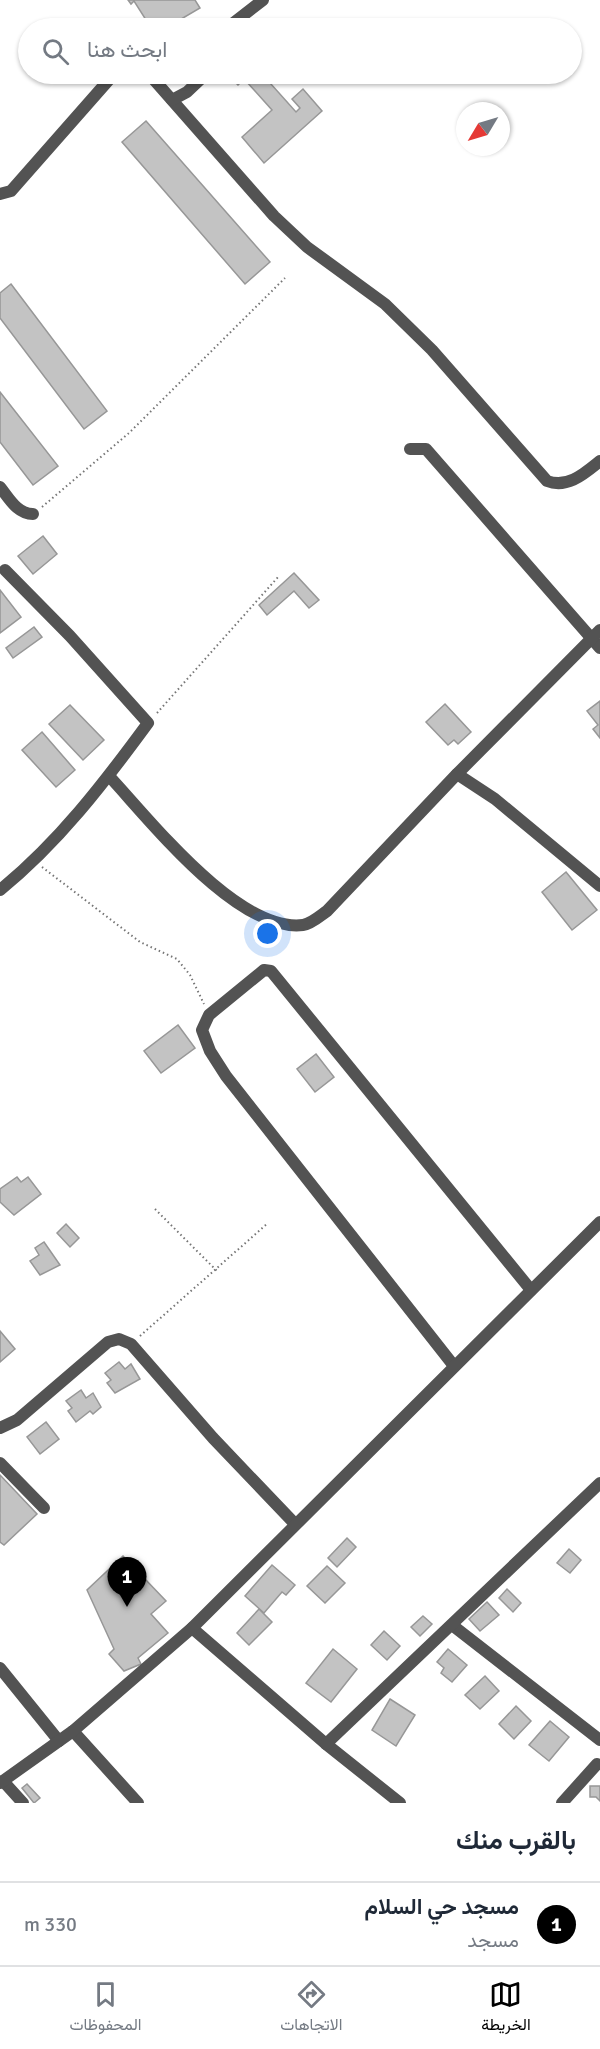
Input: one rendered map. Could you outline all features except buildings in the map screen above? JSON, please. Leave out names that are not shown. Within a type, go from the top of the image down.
[{"type":"street","points":[[240,18],[263,0]]},
{"type":"street","points":[[0,194],[11,191],[105,84]]},
{"type":"street","points":[[158,84],[274,216],[307,247],[385,304],[432,350],[548,481],[564,483],[575,479],[600,461]]},
{"type":"street","points":[[172,100],[187,92],[195,84]]},
{"type":"street","points":[[109,776],[206,880],[258,915],[286,925],[306,925],[327,911],[457,774],[597,639],[426,449],[410,449]]},
{"type":"street","points":[[0,487],[24,514],[33,514]]},
{"type":"street","points":[[0,890],[35,862],[109,776],[148,723],[70,636],[5,570]]},
{"type":"street","points":[[457,774],[495,800],[600,886]]},
{"type":"street","points":[[454,1366],[226,1076],[210,1051],[202,1030],[209,1015],[264,970],[271,971],[531,1290]]},
{"type":"street","points":[[23,1803],[2,1782],[73,1731],[192,1628],[600,1222]]},
{"type":"street","points":[[0,1428],[16,1420],[108,1342],[119,1339],[131,1344],[213,1438],[295,1524]]},
{"type":"street","points":[[0,1463],[44,1508]]},
{"type":"street","points":[[326,1744],[600,1483]]},
{"type":"street","points":[[452,1625],[600,1740]]},
{"type":"street","points":[[192,1628],[326,1744],[400,1803]]},
{"type":"street","points":[[0,1668],[59,1741]]},
{"type":"street","points":[[73,1731],[138,1803]]},
{"type":"street","points":[[562,1803],[597,1764]]},
{"type":"path","points":[[33,514],[129,433],[285,278]]},
{"type":"path","points":[[148,723],[279,576]]},
{"type":"path","points":[[35,862],[126,933],[177,959],[190,975],[209,1015]]},
{"type":"path","points":[[155,1209],[217,1271]]},
{"type":"path","points":[[131,1344],[217,1271],[268,1223]]},
{"type":"place","name":"مسجد حي السلام","points":[[127,1607]]}]
